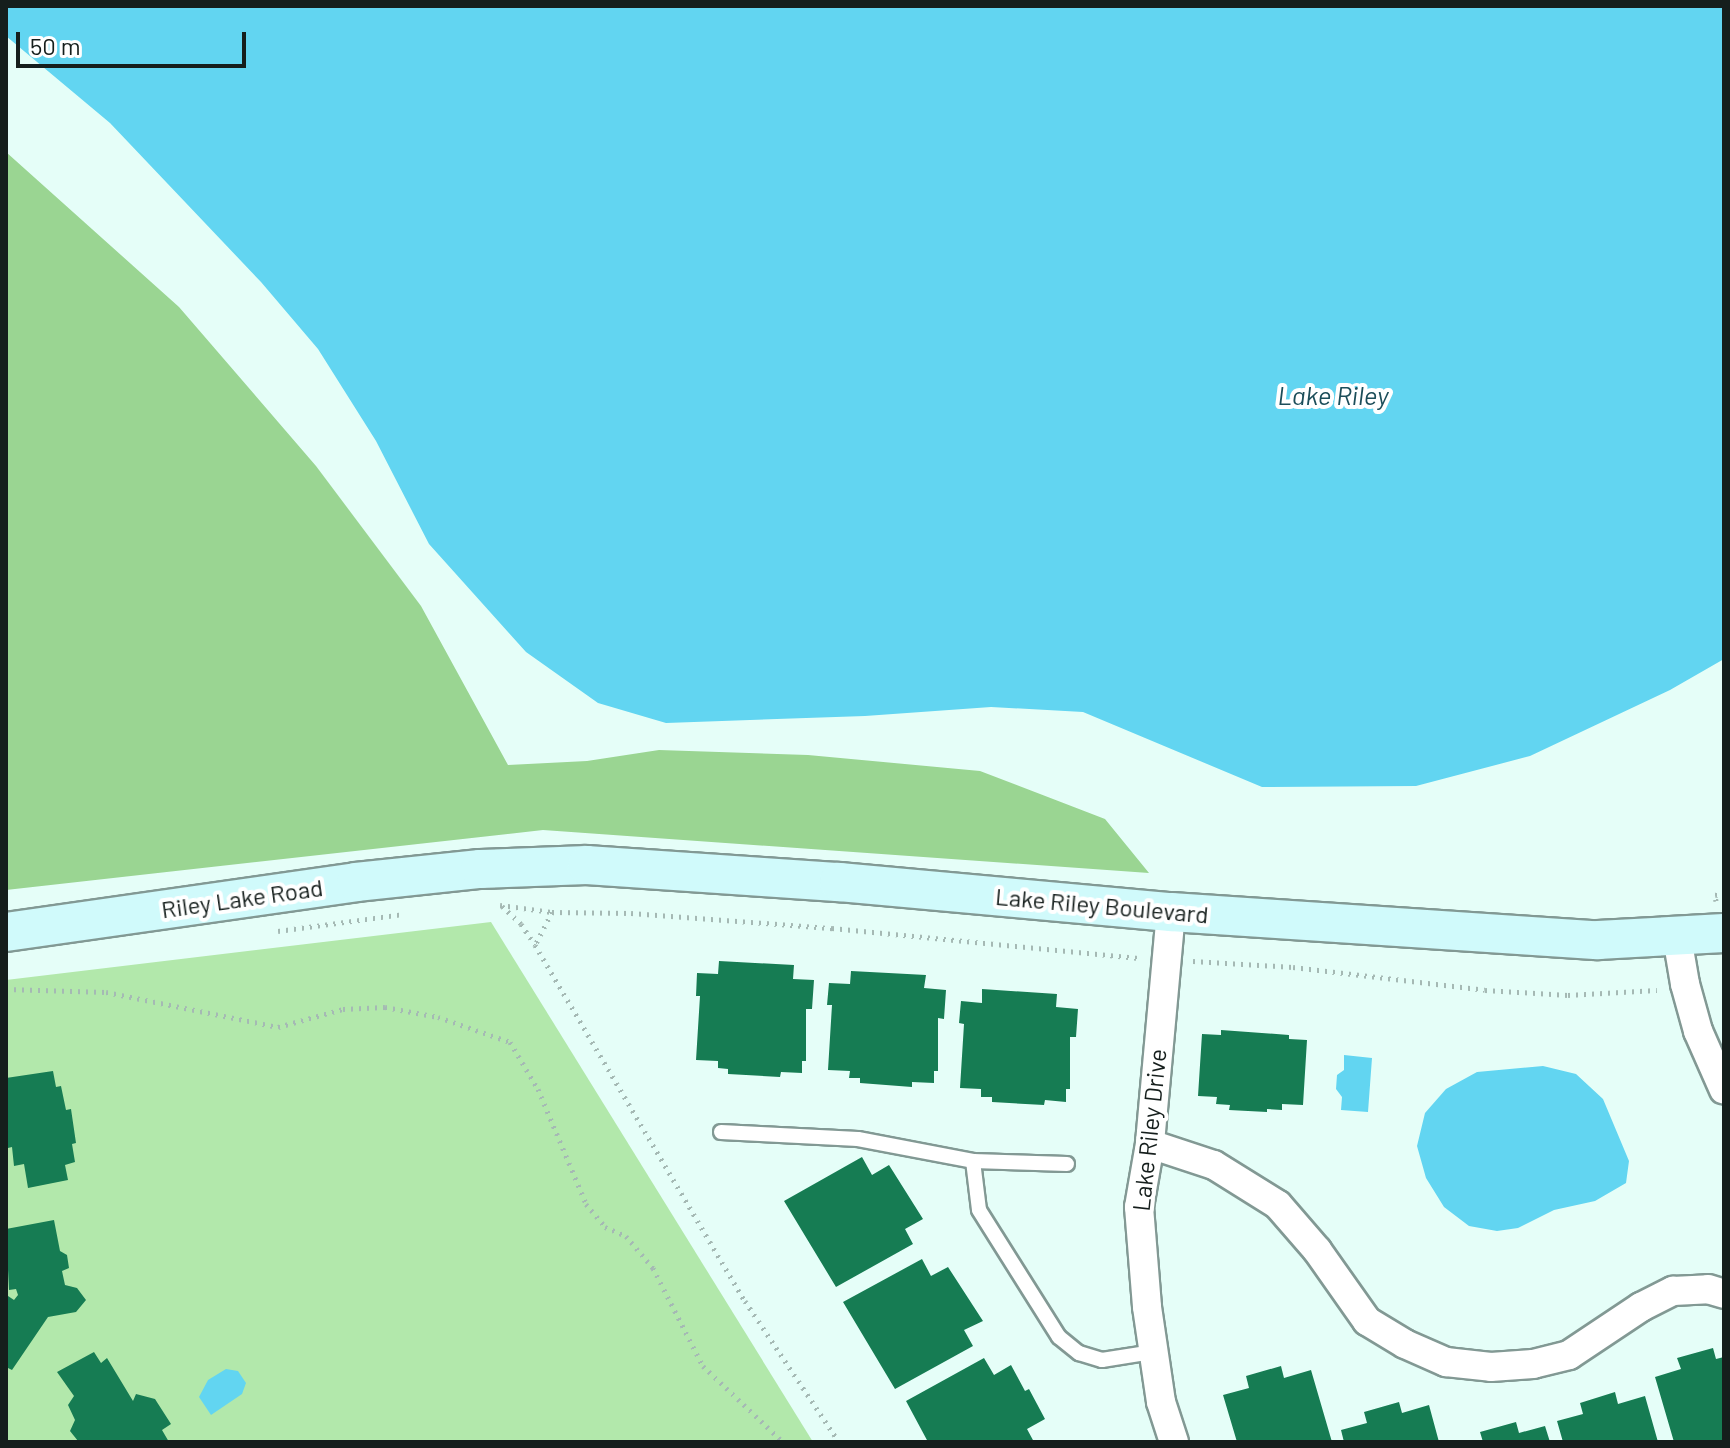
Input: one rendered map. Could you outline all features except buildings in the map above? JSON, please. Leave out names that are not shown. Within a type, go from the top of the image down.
[{"type":"street","name":"Lake Riley Boulevard","points":[[484,887],[587,865],[839,882],[1171,912],[1598,940],[1724,933]]},
{"type":"street","name":"Riley Lake Road","points":[[6,932],[356,882],[484,887]]},
{"type":"street","name":"Lake Riley Drive","points":[[1171,912],[1150,1144],[1139,1207],[1153,1352],[1161,1402],[1174,1442]]},
{"type":"street","points":[[1677,937],[1685,984],[1698,1031],[1724,1090]]},
{"type":"street","points":[[1150,1144],[1214,1165],[1278,1205],[1317,1250],[1367,1321],[1405,1344],[1446,1362],[1491,1367],[1557,1358],[1569,1355],[1641,1307],[1673,1291],[1708,1289],[1724,1294]]},
{"type":"lane","points":[[721,1132],[858,1139],[973,1161],[1067,1164]]},
{"type":"lane","points":[[973,1161],[979,1210],[1059,1337],[1079,1353],[1102,1360],[1153,1352]]},
{"type":"path","points":[[484,887],[521,924],[535,945],[745,1301],[839,1442]]},
{"type":"path","points":[[500,905],[552,912],[631,913],[832,928],[1096,956],[1293,967],[1485,990],[1568,995],[1642,993],[1685,984]]},
{"type":"path","points":[[268,932],[356,923],[418,912]]},
{"type":"path","points":[[535,945],[552,912]]},
{"type":"path","points":[[6,989],[106,992],[278,1027],[343,1009],[385,1007],[438,1017],[510,1042],[538,1089],[586,1204],[605,1227],[626,1236],[653,1268],[703,1366],[783,1442]]},
{"type":"green space","points":[[6,152],[179,307],[316,466],[421,606],[508,765],[587,761],[659,750],[808,755],[980,771],[1105,819],[1149,873],[543,830],[6,890]]},
{"type":"green space","points":[[491,922],[813,1442],[6,1442],[6,980]]},
{"type":"water","name":"Lake Riley","points":[[6,6],[1724,6],[1724,659],[1670,690],[1530,756],[1416,786],[1262,787],[1083,712],[991,707],[865,716],[666,723],[598,703],[526,652],[429,544],[376,441],[318,349],[261,282],[110,123],[6,36]]},
{"type":"water","points":[[1344,1055],[1372,1058],[1368,1112],[1341,1110],[1342,1097],[1336,1089],[1337,1075],[1344,1070]]},
{"type":"water","points":[[1543,1066],[1576,1074],[1603,1099],[1629,1161],[1626,1183],[1595,1201],[1554,1210],[1518,1228],[1497,1231],[1469,1226],[1444,1207],[1426,1178],[1417,1146],[1425,1113],[1446,1089],[1477,1072]]},
{"type":"water","points":[[226,1369],[238,1371],[246,1383],[242,1394],[211,1415],[199,1397],[208,1380]]}]
